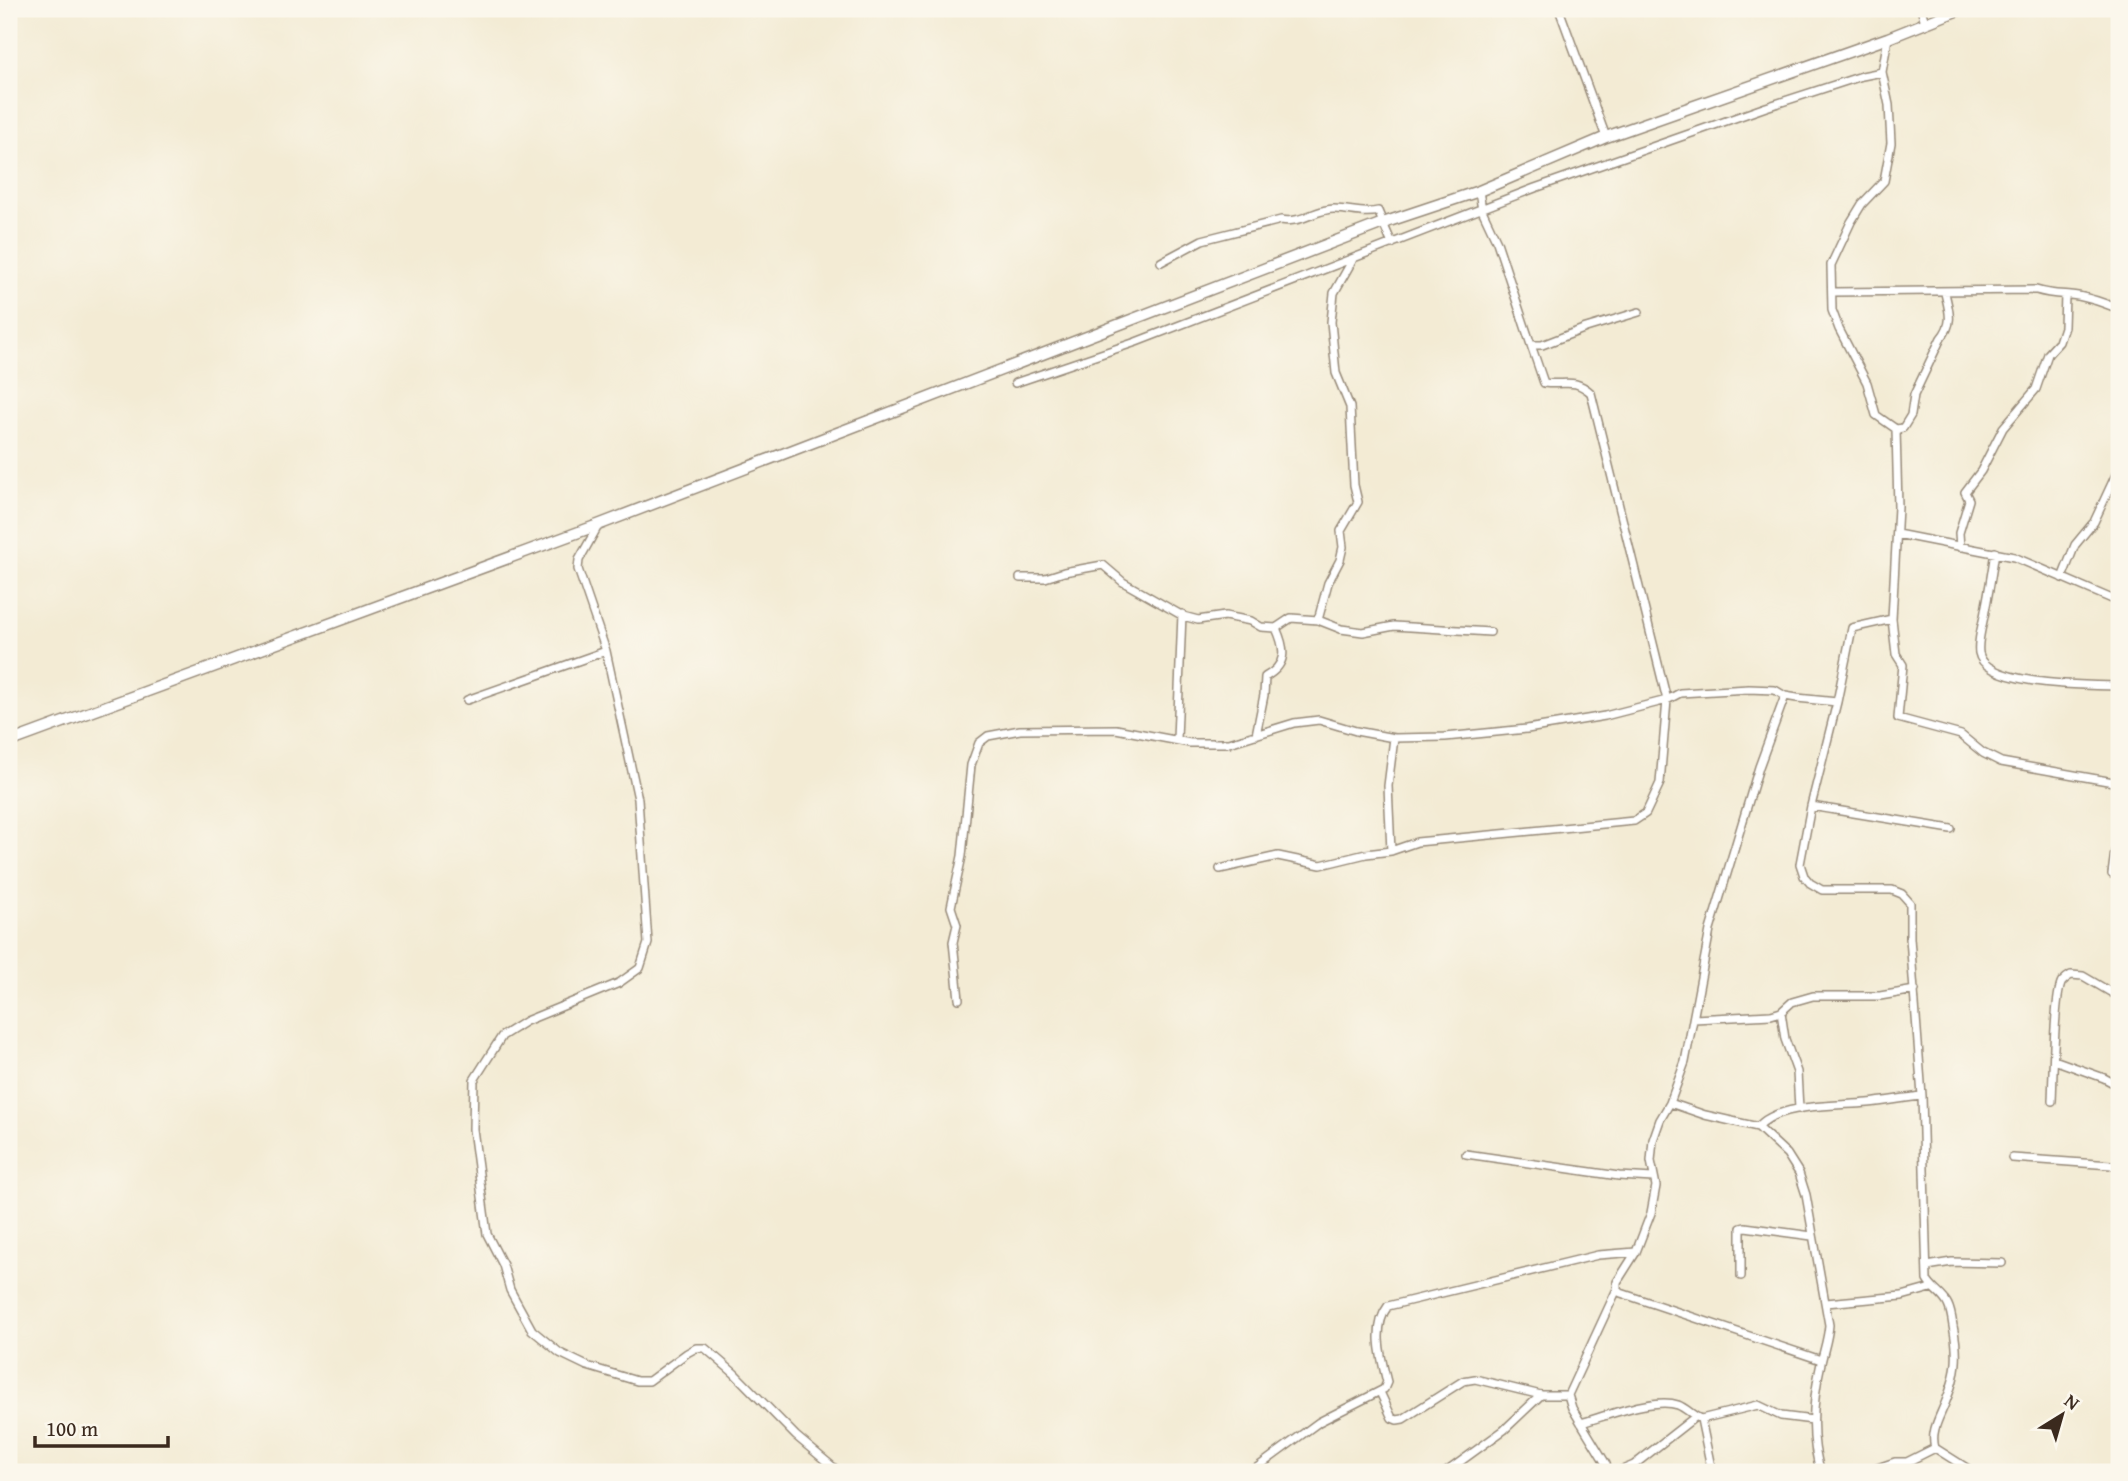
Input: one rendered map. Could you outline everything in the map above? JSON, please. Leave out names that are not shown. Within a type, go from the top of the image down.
[{"type":"main road","points":[[9,741],[598,525],[1383,223],[1479,191],[1605,137],[1888,38],[1961,9]]},
{"type":"street","points":[[1559,9],[1605,137]]},
{"type":"street","points":[[1921,9],[1925,22]]},
{"type":"street","points":[[1888,38],[1882,72],[1889,105],[1892,143],[1884,181],[1862,204],[1831,265],[1832,310],[1839,329],[1867,383],[1876,415],[1896,429],[1907,424],[1914,395],[1947,330],[1951,316],[1945,293]]},
{"type":"street","points":[[1015,383],[1125,346],[1548,184],[1766,107],[1862,75],[1882,72]]},
{"type":"street","points":[[1220,869],[1278,856],[1321,865],[1391,851],[1417,842],[1634,821],[1646,813],[1660,783],[1667,699],[1591,393],[1575,382],[1544,383],[1497,242],[1482,210],[1479,191]]},
{"type":"street","points":[[1161,262],[1202,240],[1281,220],[1292,222],[1332,209],[1369,213],[1378,211],[1392,244]]},
{"type":"street","points":[[1318,620],[1328,583],[1340,560],[1343,547],[1341,531],[1358,502],[1354,485],[1350,407],[1336,373],[1331,322],[1334,293],[1353,260]]},
{"type":"street","points":[[1833,292],[1945,293],[2036,290],[2056,296],[2085,298],[2119,309]]},
{"type":"street","points":[[1960,547],[1959,533],[1969,500],[1965,492],[1981,471],[2003,428],[2036,389],[2048,354],[2059,342],[2064,327],[2065,295]]},
{"type":"street","points":[[1531,345],[1542,345],[1639,312]]},
{"type":"street","points":[[1896,429],[1898,474],[1892,619],[1896,654],[1903,665],[1898,718],[1961,735],[2001,762],[2119,783]]},
{"type":"street","points":[[2062,578],[2075,545],[2094,522],[2119,468]]},
{"type":"street","points":[[598,525],[579,560],[578,569],[606,651],[638,799],[648,943],[640,968],[619,983],[526,1021],[502,1036],[474,1080],[473,1129],[487,1234],[503,1265],[510,1290],[532,1330],[560,1353],[587,1366],[637,1381],[649,1381],[687,1353],[696,1348],[705,1348],[734,1373],[796,1436],[839,1472]]},
{"type":"street","points":[[1896,534],[1995,552],[2030,563],[2119,602]]},
{"type":"street","points":[[1995,552],[1979,646],[1984,664],[1995,672],[2016,678],[2065,684],[2119,686]]},
{"type":"street","points":[[1020,578],[1045,578],[1103,565],[1122,582],[1198,620],[1226,616],[1251,621],[1261,627],[1276,628],[1291,618],[1318,620],[1341,629],[1363,632],[1394,626],[1490,632]]},
{"type":"street","points":[[1177,739],[1182,614]]},
{"type":"street","points":[[1892,619],[1852,628],[1800,864],[1804,876],[1822,890],[1892,890],[1902,894],[1910,903],[1910,938],[1922,1096],[1927,1280],[1931,1288],[1941,1294],[1949,1306],[1958,1355],[1952,1386],[1934,1430],[1933,1440],[1935,1448],[1973,1472]]},
{"type":"street","points":[[1256,735],[1265,677],[1278,670],[1283,659],[1281,638],[1276,628]]},
{"type":"street","points":[[467,700],[606,651]]},
{"type":"street","points":[[959,999],[953,942],[957,925],[951,907],[962,856],[971,765],[979,743],[988,736],[1020,730],[1092,728],[1132,730],[1190,743],[1228,743],[1294,723],[1319,720],[1394,738],[1445,737],[1527,729],[1605,716],[1680,693],[1775,690],[1785,696],[1837,702]]},
{"type":"street","points":[[1608,1472],[1568,1395],[1617,1289],[1617,1282],[1645,1232],[1656,1194],[1653,1178],[1653,1140],[1685,1062],[1695,1019],[1698,988],[1720,896],[1765,748],[1785,696]]},
{"type":"street","points":[[1391,851],[1388,786],[1394,738]]},
{"type":"street","points":[[1811,806],[1951,829]]},
{"type":"street","points":[[2112,874],[2119,839]]},
{"type":"street","points":[[2052,1101],[2059,990],[2063,981],[2071,975],[2083,976],[2119,997]]},
{"type":"street","points":[[1695,1019],[1771,1016],[1781,1012],[1792,1002],[1813,996],[1880,996],[1915,990]]},
{"type":"street","points":[[1781,1012],[1791,1060],[1797,1072],[1799,1109]]},
{"type":"street","points":[[2054,1060],[2119,1086]]},
{"type":"street","points":[[1758,1126],[1773,1115],[1799,1109],[1922,1096]]},
{"type":"street","points":[[1670,1103],[1705,1115],[1758,1126],[1787,1154],[1799,1173],[1806,1195],[1829,1325],[1828,1345],[1821,1360],[1813,1420],[1813,1442],[1821,1472]]},
{"type":"street","points":[[1466,1154],[1619,1176],[1653,1178]]},
{"type":"street","points":[[2012,1158],[2111,1165],[2119,1168]]},
{"type":"street","points":[[1741,1276],[1741,1228],[1812,1236]]},
{"type":"street","points":[[1251,1472],[1319,1422],[1384,1389],[1387,1382],[1379,1326],[1382,1314],[1388,1306],[1598,1255],[1636,1252]]},
{"type":"street","points":[[1927,1266],[1952,1262],[2001,1263]]},
{"type":"street","points":[[1826,1303],[1902,1296],[1931,1288]]},
{"type":"street","points":[[1617,1289],[1621,1293],[1821,1360]]},
{"type":"street","points":[[1380,1392],[1392,1418],[1397,1420],[1403,1419],[1464,1381],[1475,1379],[1541,1395],[1568,1395]]},
{"type":"street","points":[[1446,1472],[1504,1430],[1541,1395]]},
{"type":"street","points":[[1581,1423],[1646,1406],[1678,1405],[1698,1418],[1712,1472]]},
{"type":"street","points":[[1617,1472],[1634,1465],[1698,1418],[1758,1405],[1781,1416],[1813,1420]]},
{"type":"street","points":[[1866,1472],[1895,1462],[1907,1462],[1935,1448]]},
{"type":"street","points":[[1895,1462],[1896,1472]]}]
